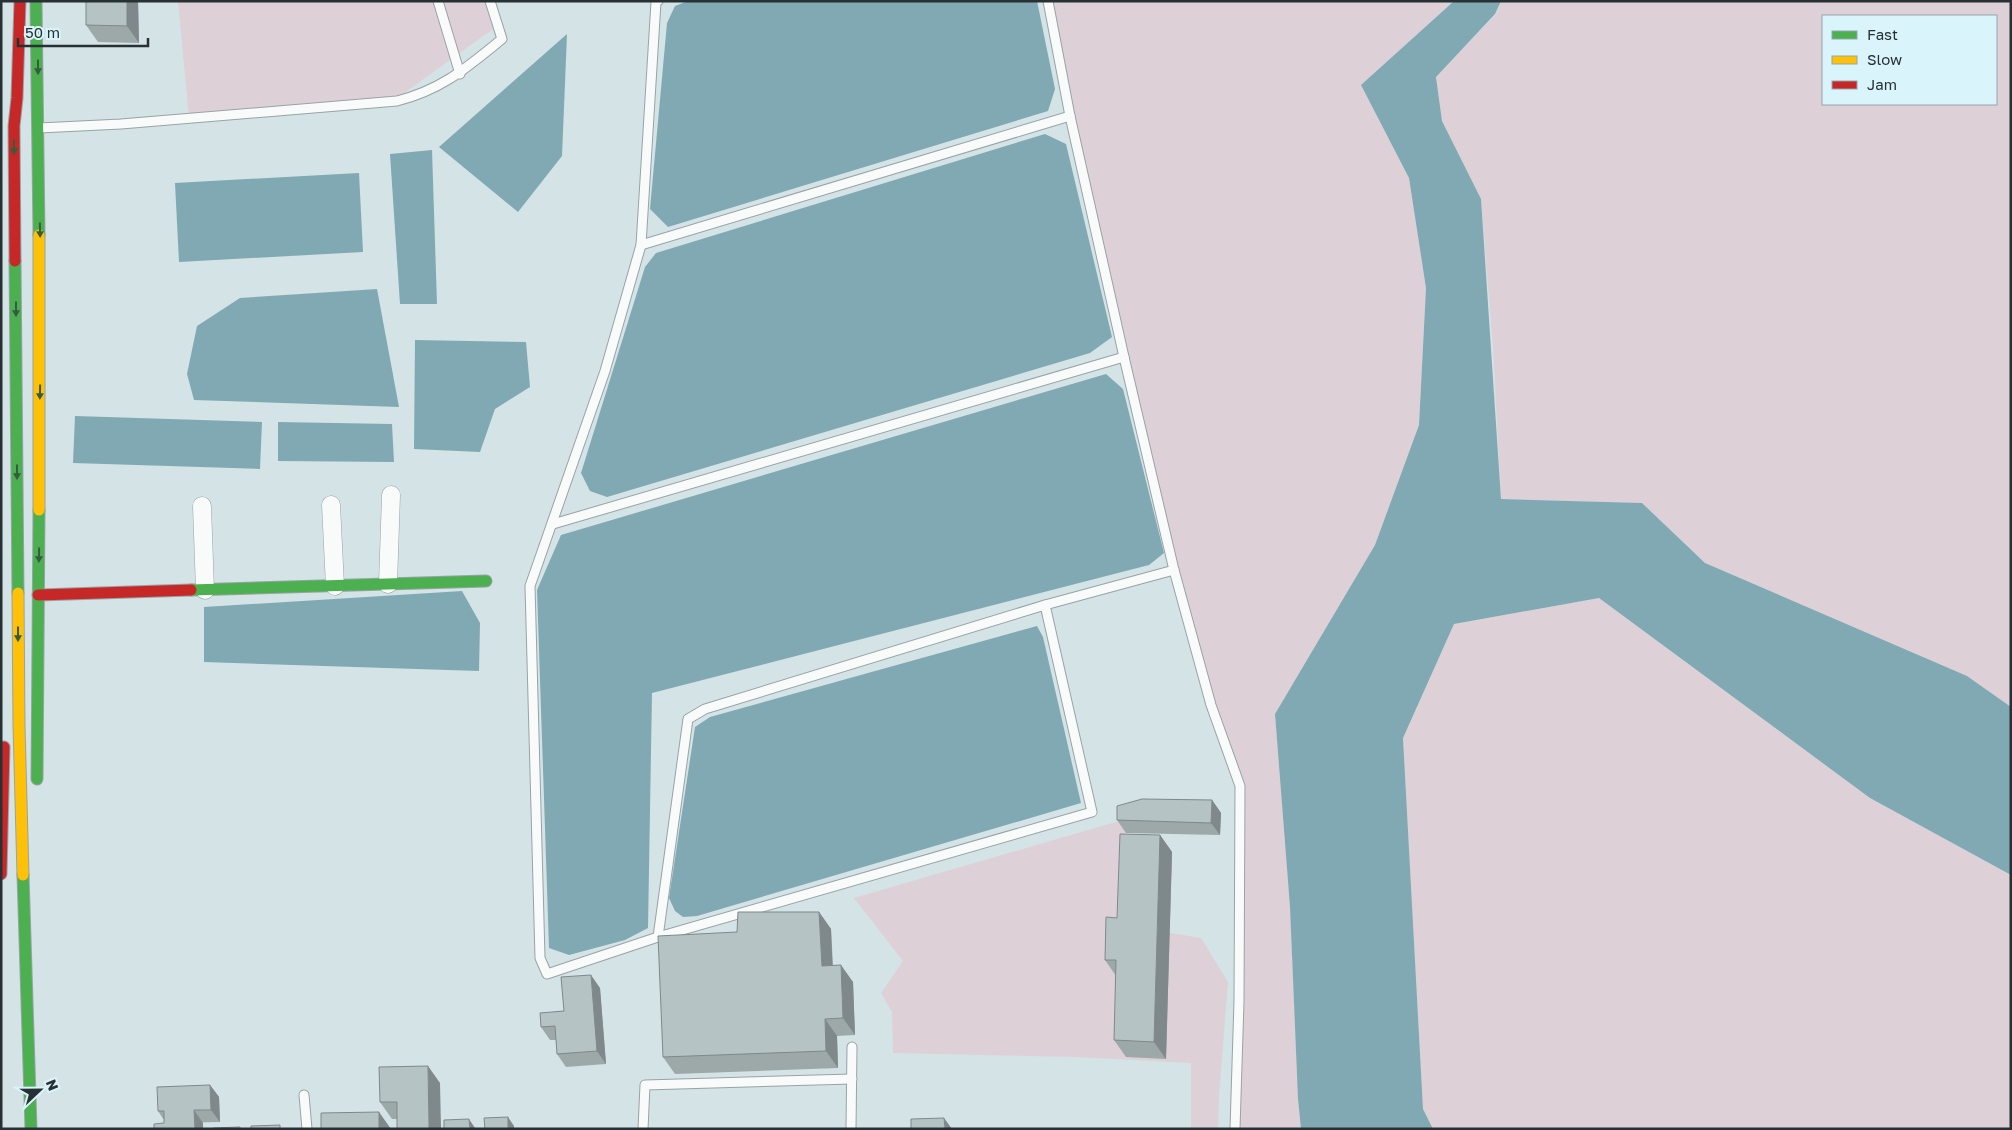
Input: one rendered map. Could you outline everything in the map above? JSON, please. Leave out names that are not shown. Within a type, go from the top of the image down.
[{"type":"main road","points":[[20,1],[18,98],[14,126],[19,726],[31,1129]]},
{"type":"main road","points":[[36,1],[40,295],[38,786]]},
{"type":"main road","points":[[38,595],[486,581]]},
{"type":"main road","points":[[1,874],[4,731]]},
{"type":"main road","points":[[40,1030],[40,1129]]},
{"type":"street","points":[[388,584],[392,495]]},
{"type":"street","points":[[331,505],[335,586]]},
{"type":"street","points":[[202,506],[205,590]]},
{"type":"lane","points":[[438,1],[460,74]]},
{"type":"lane","points":[[38,128],[121,124],[396,102],[433,89],[460,74],[502,39],[490,1]]},
{"type":"lane","points":[[658,1],[656,2],[641,244],[606,372],[530,586],[540,958],[547,974],[658,937],[1092,812],[1045,604]]},
{"type":"lane","points":[[1048,1],[1070,116],[1174,570],[1211,705],[1240,786],[1239,1001],[1235,1129]]},
{"type":"lane","points":[[641,244],[1070,116]]},
{"type":"lane","points":[[553,524],[1124,358]]},
{"type":"lane","points":[[658,937],[688,719],[705,709],[1045,604],[1174,570]]},
{"type":"lane","points":[[850,1129],[852,1047]]},
{"type":"lane","points":[[643,1129],[645,1085],[852,1079]]},
{"type":"lane","points":[[304,1094],[307,1129]]},
{"type":"shaded area","points":[[178,1],[484,1],[493,29],[400,96],[189,118]]},
{"type":"shaded area","points":[[1048,1],[1454,1],[1361,85],[1409,178],[1426,288],[1419,425],[1375,545],[1275,714],[1290,907],[1298,1099],[1301,1129],[1234,1129],[1240,786],[1174,570]]},
{"type":"shaded area","points":[[1501,1],[2011,1],[2011,707],[1967,676],[1705,563],[1642,503],[1501,499],[1493,347],[1481,199],[1442,121],[1436,76],[1495,15]]},
{"type":"shaded area","points":[[1599,598],[1870,798],[2011,875],[2011,1129],[1433,1129],[1423,1109],[1403,737],[1454,624]]},
{"type":"shaded area","points":[[1126,819],[1126,833],[1131,851],[1172,852],[1170,933],[1201,938],[1228,982],[1218,1129],[1191,1129],[1191,1063],[1076,1057],[893,1053],[892,1012],[881,993],[903,961],[854,898]]},
{"type":"water","points":[[688,1],[1037,1],[1055,89],[1048,111],[668,227],[650,209],[667,23],[675,6]]},
{"type":"water","points":[[1454,1],[1501,1],[1495,14],[1436,77],[1442,121],[1481,199],[1501,499],[1642,503],[1705,563],[1967,676],[2011,707],[2011,875],[1870,798],[1599,598],[1454,624],[1403,738],[1423,1109],[1433,1129],[1301,1129],[1298,1099],[1290,907],[1275,714],[1375,545],[1419,425],[1426,288],[1409,178],[1361,85]]},
{"type":"water","points":[[567,34],[562,156],[518,212],[439,147]]},
{"type":"water","points":[[1045,134],[1066,144],[1112,337],[1090,353],[607,497],[590,491],[581,473],[645,267],[656,253]]},
{"type":"water","points":[[432,150],[437,304],[400,304],[390,154]]},
{"type":"water","points":[[359,173],[363,252],[179,262],[175,183]]},
{"type":"water","points":[[377,289],[399,407],[194,400],[187,374],[197,326],[240,298]]},
{"type":"water","points":[[415,340],[526,342],[530,387],[495,409],[480,452],[414,449]]},
{"type":"water","points":[[1106,374],[1123,389],[1164,553],[1149,565],[652,693],[648,928],[625,940],[569,955],[549,948],[537,590],[561,535]]},
{"type":"water","points":[[75,416],[262,422],[260,469],[73,463]]},
{"type":"water","points":[[278,422],[392,424],[394,462],[278,461]]},
{"type":"water","points":[[462,591],[480,623],[479,671],[204,662],[204,607]]},
{"type":"water","points":[[1037,626],[1043,637],[1081,803],[697,916],[683,917],[675,911],[669,898],[695,727],[710,717]]},
{"type":"building","points":[[86,1],[127,1],[127,26],[86,25]]},
{"type":"building","points":[[1142,799],[1212,800],[1211,823],[1117,820],[1117,806]]},
{"type":"building","points":[[1120,834],[1160,835],[1154,1042],[1114,1040],[1116,960],[1105,960],[1106,917],[1117,918]]},
{"type":"building","points":[[738,912],[819,912],[822,966],[841,965],[843,1018],[825,1019],[826,1051],[663,1057],[658,936],[737,932]]},
{"type":"building","points":[[591,975],[597,1051],[557,1054],[555,1026],[541,1027],[540,1013],[564,1011],[561,977]]},
{"type":"building","points":[[428,1066],[429,1129],[397,1129],[397,1102],[380,1102],[379,1067]]},
{"type":"building","points":[[210,1085],[211,1110],[194,1110],[195,1129],[154,1129],[154,1124],[164,1123],[164,1111],[158,1111],[157,1087]]},
{"type":"building","points":[[379,1112],[379,1129],[321,1129],[321,1113]]},
{"type":"building","points":[[508,1117],[508,1129],[485,1129],[484,1118]]},
{"type":"building","points":[[944,1118],[945,1129],[911,1129],[911,1119]]},
{"type":"building","points":[[469,1119],[470,1129],[444,1129],[444,1120]]},
{"type":"building","points":[[280,1125],[280,1129],[251,1129],[251,1126]]},
{"type":"building","points":[[240,1127],[240,1129],[213,1129],[213,1128]]},
{"type":"traffic: fast","points":[[36,1],[39,235]]},
{"type":"traffic: fast","points":[[15,261],[18,593]]},
{"type":"traffic: fast","points":[[37,779],[39,510]]},
{"type":"traffic: fast","points":[[191,590],[486,581]]},
{"type":"traffic: fast","points":[[23,875],[31,1129]]},
{"type":"traffic: slow","points":[[39,235],[39,510]]},
{"type":"traffic: slow","points":[[18,593],[23,875]]},
{"type":"traffic: jam","points":[[15,261],[14,126],[17,98],[20,1]]},
{"type":"traffic: jam","points":[[38,595],[191,590]]},
{"type":"traffic: jam","points":[[1,874],[4,747]]}]
